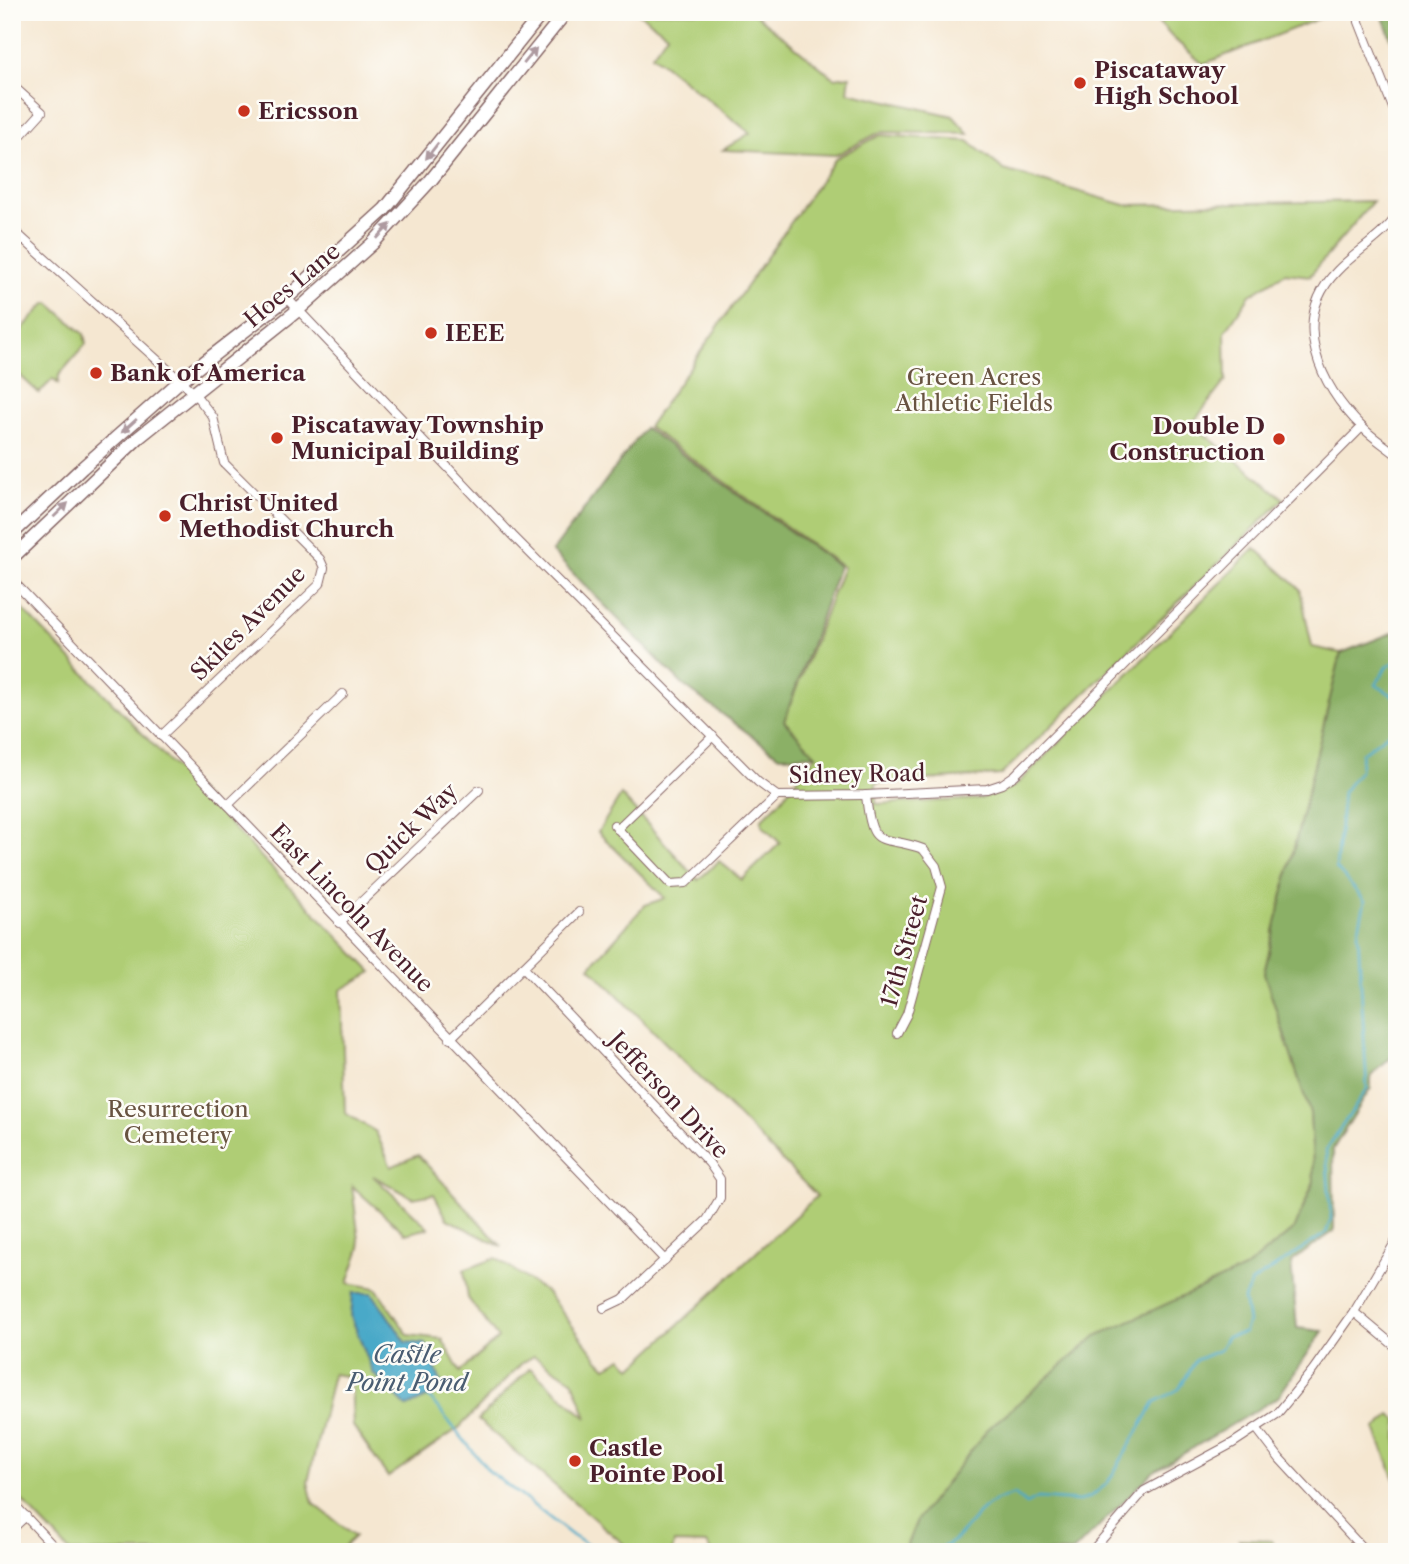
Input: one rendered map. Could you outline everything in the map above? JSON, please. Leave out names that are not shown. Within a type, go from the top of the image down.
[{"type":"highway","name":"Hoes Lane","points":[[12,534],[180,381],[287,298],[385,209],[543,12]]},
{"type":"highway","name":"Hoes Lane","points":[[12,558],[138,438],[298,310],[363,252],[431,180],[566,12]]},
{"type":"street","points":[[1358,12],[1359,22],[1397,118]]},
{"type":"street","points":[[12,85],[42,112],[12,145]]},
{"type":"street","points":[[1397,216],[1387,229],[1337,271],[1321,294],[1314,317],[1314,344],[1331,389],[1362,427],[1397,455]]},
{"type":"street","name":"Skiles Avenue","points":[[12,229],[194,393],[213,417],[224,463],[320,559],[324,568],[320,584],[162,736]]},
{"type":"street","name":"Sidney Road","points":[[287,298],[513,536],[758,782],[778,796],[987,789],[1002,784],[1015,775],[1362,427]]},
{"type":"street","name":"East Lincoln Avenue","points":[[12,580],[665,1260]]},
{"type":"street","points":[[228,805],[343,694]]},
{"type":"street","points":[[713,736],[616,827],[670,884],[686,883],[778,796]]},
{"type":"street","name":"Quick Way","points":[[339,923],[479,790]]},
{"type":"street","name":"17th Street","points":[[866,795],[868,817],[875,833],[888,842],[923,849],[936,866],[942,887],[907,1014],[897,1033]]},
{"type":"street","points":[[450,1039],[579,912]]},
{"type":"street","name":"Jefferson Drive","points":[[523,967],[709,1163],[720,1179],[720,1198],[713,1211],[623,1299],[604,1308]]},
{"type":"street","points":[[1091,1552],[1143,1491],[1256,1429],[1277,1414],[1313,1370],[1354,1312],[1397,1239]]},
{"type":"street","points":[[1388,1256],[1397,1263]]},
{"type":"street","points":[[1354,1312],[1397,1349]]},
{"type":"street","points":[[1256,1429],[1280,1459],[1366,1552]]},
{"type":"street","points":[[12,1502],[59,1552]]},
{"type":"street","points":[[12,1529],[26,1516]]},
{"type":"green space","points":[[637,12],[752,12],[834,78],[850,76],[848,92],[953,116],[969,134],[880,132],[836,155],[723,150],[750,133],[652,55],[667,34]]},
{"type":"green space","points":[[1149,12],[1336,12],[1203,64]]},
{"type":"green space","points":[[1381,12],[1397,12],[1397,54]]},
{"type":"green space","points":[[880,135],[968,141],[1004,170],[1125,205],[1373,201],[1310,276],[1285,273],[1250,295],[1225,332],[1226,380],[1192,424],[1284,499],[1001,775],[876,783],[876,804],[980,799],[1015,786],[1255,548],[1300,589],[1312,647],[1341,653],[1264,973],[1310,1113],[1314,1181],[1295,1228],[1246,1268],[1096,1337],[917,1520],[904,1552],[712,1552],[707,1544],[674,1543],[672,1552],[633,1552],[478,1420],[530,1368],[587,1418],[573,1381],[534,1356],[522,1363],[459,1428],[388,1477],[353,1426],[351,1377],[333,1374],[308,1482],[313,1503],[355,1536],[338,1552],[70,1552],[12,1490],[12,598],[372,972],[341,990],[345,1113],[376,1132],[391,1167],[418,1155],[502,1247],[447,1219],[434,1194],[413,1198],[373,1176],[429,1228],[406,1234],[352,1186],[360,1248],[348,1283],[376,1288],[408,1335],[442,1339],[460,1372],[498,1338],[468,1298],[464,1270],[496,1258],[547,1293],[606,1367],[622,1358],[632,1368],[817,1196],[590,967],[645,905],[665,898],[598,832],[621,795],[698,880],[719,861],[742,880],[780,843],[763,826],[761,820],[779,802],[816,755],[784,721],[843,567],[648,427],[836,158]]},
{"type":"green space","points":[[49,303],[84,334],[86,344],[59,375],[58,384],[53,379],[39,393],[12,368],[12,340],[44,305]]},
{"type":"green space","points":[[645,428],[839,566],[784,721],[816,755],[779,756],[683,685],[552,552]]},
{"type":"green space","points":[[1397,631],[1397,1052],[1371,1076],[1371,1088],[1333,1149],[1334,1231],[1291,1262],[1297,1328],[1323,1331],[1278,1397],[1153,1472],[1073,1552],[904,1552],[917,1520],[988,1429],[1096,1336],[1246,1268],[1295,1228],[1314,1181],[1310,1113],[1264,973],[1341,653]]},
{"type":"green space","points":[[1391,1415],[1397,1420],[1397,1484],[1375,1429]]},
{"type":"green space","points":[[1239,1539],[1271,1540],[1280,1552],[1245,1552]]},
{"type":"water","name":"Castle Point Pond","points":[[353,1293],[372,1293],[406,1342],[426,1344],[444,1390],[407,1407],[373,1373],[351,1316]]},
{"type":"waterway","points":[[1397,661],[1386,667],[1376,685],[1397,698]]},
{"type":"waterway","points":[[936,1552],[938,1548],[954,1540],[985,1507],[998,1499],[1014,1494],[1026,1504],[1038,1498],[1080,1501],[1107,1484],[1155,1402],[1179,1389],[1196,1360],[1220,1350],[1227,1337],[1244,1333],[1248,1322],[1244,1299],[1251,1283],[1326,1233],[1331,1219],[1326,1150],[1367,1089],[1358,933],[1365,901],[1336,868],[1343,792],[1360,770],[1362,753],[1397,727]]},
{"type":"waterway","points":[[429,1397],[489,1471],[573,1536],[599,1552]]},
{"type":"place","name":"Piscataway High School","points":[[1080,83]]},
{"type":"place","name":"Ericsson","points":[[244,111]]},
{"type":"place","name":"IEEE","points":[[431,333]]},
{"type":"place","name":"Bank of America","points":[[96,373]]},
{"type":"place","name":"Piscataway Township Municipal Building","points":[[277,438]]},
{"type":"place","name":"Double D Construction","points":[[1279,439]]},
{"type":"place","name":"Christ United Methodist Church","points":[[165,516]]},
{"type":"place","name":"Castle Pointe Pool","points":[[575,1461]]},
{"type":"park label","name":"Green Acres Athletic Fields","points":[[974,390]]},
{"type":"park label","name":"Resurrection Cemetery","points":[[178,1122]]}]
